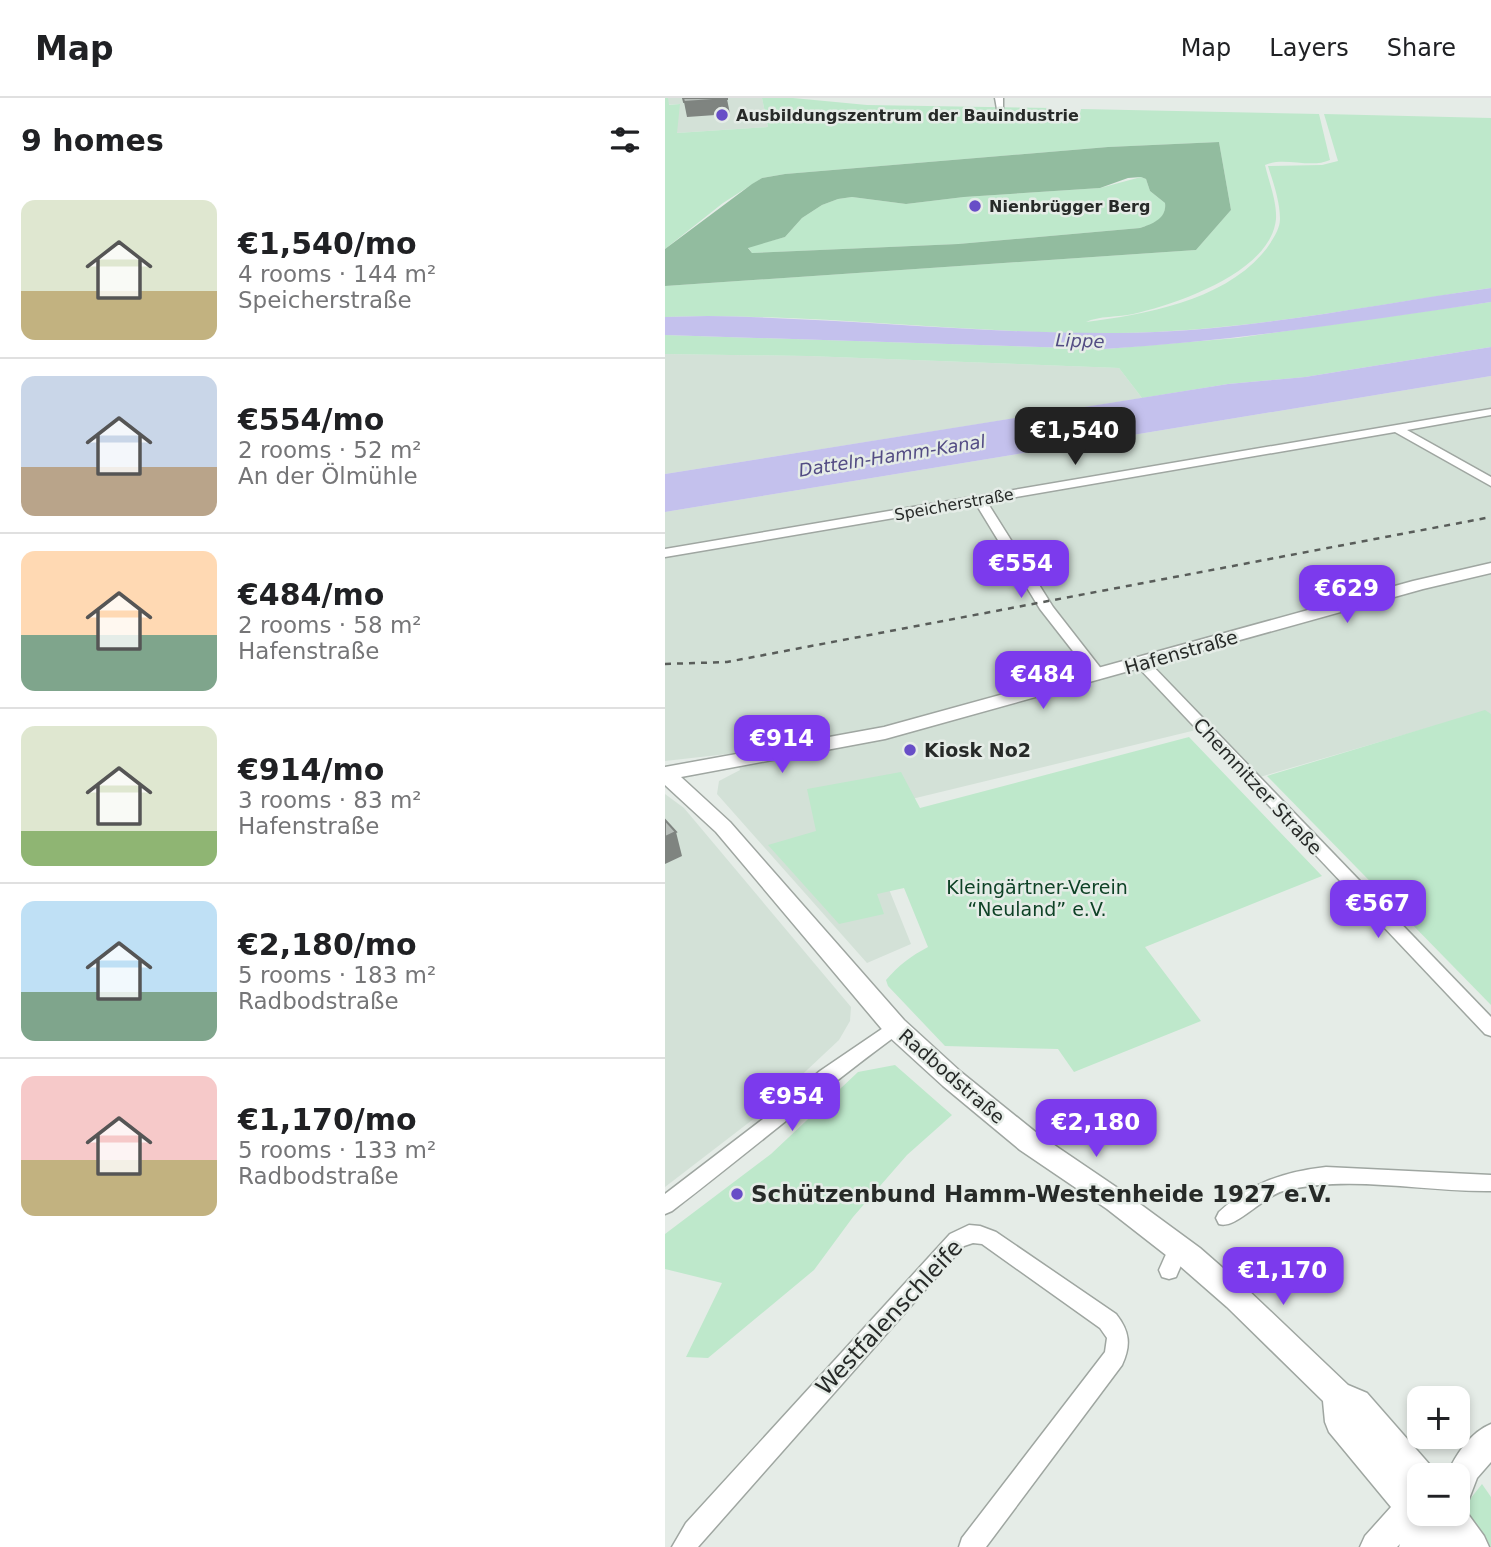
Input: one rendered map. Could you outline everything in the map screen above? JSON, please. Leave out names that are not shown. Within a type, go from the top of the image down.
[{"type":"main road","name":"Hafenstraße","points":[[665,774],[885,733],[1419,585],[1491,568]]},
{"type":"main road","points":[[706,809],[704,785],[715,772],[729,764]]},
{"type":"main road","name":"Radbodstraße","points":[[665,774],[706,809],[895,1027],[952,1079],[1029,1142],[1116,1201],[1174,1259],[1237,1298],[1337,1395],[1340,1422],[1407,1494]]},
{"type":"main road","points":[[1470,1465],[1491,1439]]},
{"type":"main road","points":[[1376,1547],[1413,1526]]},
{"type":"main road","name":"Radbodstraße","points":[[1442,1526],[1473,1547]]},
{"type":"street","points":[[802,98],[821,99]]},
{"type":"street","name":"Speicherstraße","points":[[665,553],[1491,412]]},
{"type":"street","points":[[1396,428],[1491,482]]},
{"type":"street","points":[[979,500],[1047,609],[1099,675]]},
{"type":"street","name":"Chemnitzer Straße","points":[[1142,663],[1267,792],[1293,825],[1491,1028]]},
{"type":"street","points":[[665,1205],[779,1118],[827,1076],[895,1027]]},
{"type":"street","points":[[1226,1218],[1245,1200],[1274,1185],[1304,1178],[1336,1175],[1458,1184],[1491,1183]]},
{"type":"street","name":"Westfalenschleife","points":[[684,1547],[694,1531],[957,1240],[968,1233],[977,1232],[1108,1321],[1119,1336],[1119,1345],[1114,1358],[971,1547]]},
{"type":"shaded area","name":"Ausbildungszentrum der Bauindustrie","points":[[665,98],[762,98],[768,127],[676,133],[679,104],[665,105]]},
{"type":"shaded area","points":[[665,354],[808,356],[1119,368],[1142,398],[665,474]]},
{"type":"shaded area","points":[[1491,376],[1491,716],[1482,712],[1246,781],[1196,730],[858,812],[911,944],[867,963],[717,794],[719,781],[740,770],[736,753],[665,761],[665,512]]},
{"type":"shaded area","points":[[665,794],[684,808],[851,1007],[850,1021],[839,1040],[760,1114],[665,1187]]},
{"type":"green space","points":[[665,98],[668,98],[669,105],[680,104],[677,133],[768,127],[762,98],[867,105],[1053,108],[1051,121],[1078,122],[1081,109],[1319,114],[1330,160],[1265,165],[1276,219],[1270,238],[1258,255],[1240,270],[1196,294],[1152,309],[1086,322],[1135,314],[1160,309],[1185,302],[1231,280],[1250,266],[1267,248],[1280,223],[1278,199],[1268,166],[1322,165],[1338,161],[1324,114],[1491,118],[1491,288],[1304,317],[1164,332],[1060,333],[778,318],[665,317],[665,286],[1196,250],[1231,210],[1219,142],[1108,147],[762,178],[723,203],[665,249]]},
{"type":"green space","points":[[1219,142],[1231,210],[1196,250],[665,286],[665,249],[762,178],[1108,147]],"holes":[[[1128,178],[1146,179],[1150,191],[1165,203],[1165,208],[1158,220],[1140,228],[958,244],[752,253],[748,248],[785,237],[802,218],[822,205],[838,199],[852,197],[906,204],[964,197],[1100,188]]]},
{"type":"green space","points":[[1141,177],[1146,179],[1150,191],[1165,203],[1165,209],[1158,220],[1140,228],[958,244],[752,253],[748,247],[785,237],[802,218],[822,205],[838,199],[852,197],[906,204],[964,197],[1100,188]]},
{"type":"green space","points":[[1491,302],[1491,347],[1305,377],[1228,384],[1142,398],[1119,368],[808,356],[665,354],[665,335],[1105,349],[1237,338]]},
{"type":"green space","points":[[1485,710],[1491,714],[1491,1005],[1267,776]]},
{"type":"green space","name":"Kleingärtner-Verein “Neuland” e.V.","points":[[1189,737],[1322,876],[1145,947],[1201,1021],[1074,1072],[1058,1049],[945,1046],[888,986],[886,980],[906,961],[928,947],[904,888],[877,894],[884,914],[839,924],[768,845],[816,831],[807,789],[901,772],[920,808]]},
{"type":"green space","points":[[895,1065],[952,1115],[907,1155],[853,1217],[814,1270],[708,1358],[686,1357],[722,1283],[665,1269],[665,1234],[771,1154],[858,1072]]},
{"type":"green space","points":[[1482,1484],[1491,1497],[1491,1547],[1488,1547],[1470,1519],[1470,1499]]},
{"type":"water","name":"Lippe","points":[[1491,288],[1491,302],[1250,336],[1104,349],[665,335],[665,317],[708,316],[1066,333],[1163,332],[1304,317]]},
{"type":"water","name":"Datteln-Hamm-Kanal","points":[[1491,347],[1491,376],[665,512],[665,474],[1228,384],[1305,377]]},
{"type":"building","points":[[683,98],[727,98],[727,99],[684,102]]},
{"type":"building","points":[[665,820],[676,832],[665,837]]},
{"type":"railway","points":[[665,664],[727,662],[1491,517]]},
{"type":"place","name":"Ausbildungszentrum der Bauindustrie","points":[[722,115]]},
{"type":"place","name":"Nienbrügger Berg","points":[[975,206]]},
{"type":"place","name":"Kiosk No2","points":[[910,750]]},
{"type":"place","name":"Schützenbund Hamm-Westenheide 1927 e.V.","points":[[737,1194]]}]
